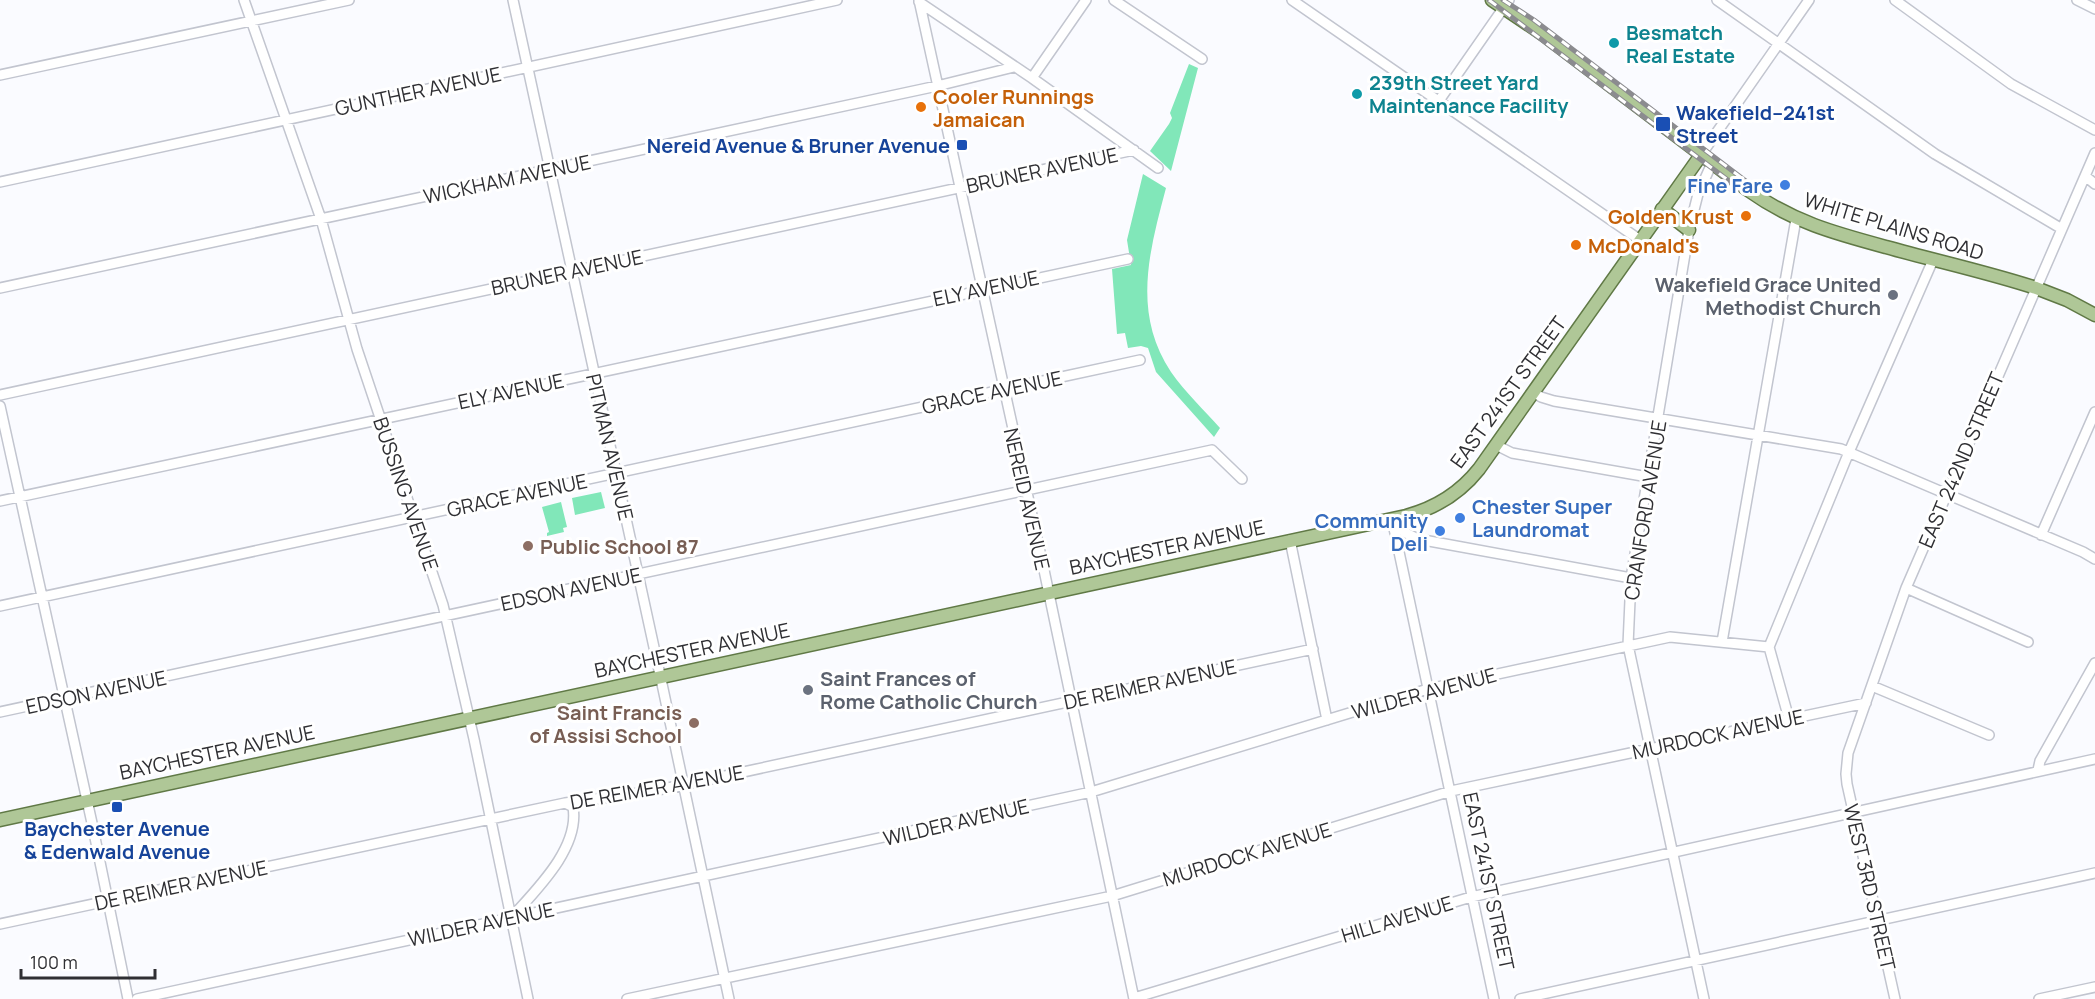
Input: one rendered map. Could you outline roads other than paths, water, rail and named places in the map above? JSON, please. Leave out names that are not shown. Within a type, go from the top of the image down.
[{"type":"main road","name":"WHITE PLAINS ROAD","points":[[1492,0],[1507,4],[1544,35],[1759,198],[1796,219],[1845,236],[2036,288],[2067,300],[2095,315]]},
{"type":"main road","name":"EAST 241ST STREET","points":[[1392,519],[1425,510],[1455,494],[1474,476],[1701,154]]},
{"type":"main road","points":[[1662,209],[1689,230]]},
{"type":"main road","name":"BAYCHESTER AVENUE","points":[[0,820],[1392,519]]},
{"type":"street","name":"BUSSING AVENUE","points":[[244,0],[321,219],[348,320],[380,420],[415,517],[446,617],[528,999]]},
{"type":"street","points":[[0,75],[349,0]]},
{"type":"street","name":"PITMAN AVENUE","points":[[513,0],[729,999]]},
{"type":"street","name":"GUNTHER AVENUE","points":[[0,182],[837,0]]},
{"type":"street","points":[[1032,78],[1086,0]]},
{"type":"street","points":[[1114,0],[1202,59]]},
{"type":"street","points":[[1292,0],[1640,240]]},
{"type":"street","points":[[1717,0],[1935,154],[2062,229]]},
{"type":"street","name":"EAST 241ST STREET","points":[[1701,154],[1809,0]]},
{"type":"street","points":[[1895,0],[2011,84],[2095,130]]},
{"type":"street","points":[[2077,0],[2095,9]]},
{"type":"street","points":[[918,1],[1032,78],[1158,168]]},
{"type":"street","name":"NEREID AVENUE","points":[[918,1],[1134,998]]},
{"type":"street","points":[[1438,102],[1507,4]]},
{"type":"street","name":"WICKHAM AVENUE","points":[[0,288],[937,86],[1014,67]]},
{"type":"street","name":"BRUNER AVENUE","points":[[0,395],[1134,150]]},
{"type":"street","name":"EAST 242ND STREET","points":[[1846,774],[1848,753],[1906,588],[2095,153]]},
{"type":"street","name":"CRANFORD AVENUE","points":[[1704,999],[1628,645],[1631,578],[1689,230],[1698,194],[1712,163]]},
{"type":"street","points":[[2085,176],[2095,184]]},
{"type":"street","points":[[1722,642],[1796,219]]},
{"type":"street","name":"ELY AVENUE","points":[[0,501],[1128,259]]},
{"type":"street","points":[[1789,719],[1769,647],[1849,452],[1933,260]]},
{"type":"street","name":"GRACE AVENUE","points":[[0,606],[1140,360]]},
{"type":"street","points":[[1533,392],[1554,401],[1849,452],[2095,559]]},
{"type":"street","points":[[0,405],[109,900],[128,999]]},
{"type":"street","points":[[2041,535],[2095,412]]},
{"type":"street","points":[[1496,445],[1512,453],[1648,477]]},
{"type":"street","name":"EDSON AVENUE","points":[[0,712],[1212,450],[1242,479]]},
{"type":"street","points":[[1392,519],[1404,532],[1418,539],[1631,578]]},
{"type":"street","name":"EAST 241ST STREET","points":[[1392,519],[1494,999]]},
{"type":"street","points":[[1290,540],[1328,720]]},
{"type":"street","points":[[1906,588],[2028,642]]},
{"type":"street","name":"WILDER AVENUE","points":[[137,999],[1091,792],[1428,689],[1628,645],[1670,637],[1769,647]]},
{"type":"street","name":"DE REIMER AVENUE","points":[[0,924],[565,802],[683,785],[1313,649]]},
{"type":"street","points":[[2038,770],[2040,761],[2095,663]]},
{"type":"street","points":[[1872,686],[1989,735]]},
{"type":"street","name":"MURDOCK AVENUE","points":[[627,999],[1112,896],[1450,791],[1866,704]]},
{"type":"street","name":"HILL AVENUE","points":[[1134,998],[1471,897],[2095,759]]},
{"type":"street","name":"WEST 3RD STREET","points":[[1846,774],[1895,999]]},
{"type":"street","points":[[511,918],[565,852],[574,813],[573,807],[565,802]]},
{"type":"street","points":[[1521,999],[2095,873]]},
{"type":"street","points":[[2040,999],[2095,987]]},
{"type":"railway","points":[[1489,0],[1745,193]]},
{"type":"railway","points":[[1503,0],[1534,20],[1751,185]]},
{"type":"place","name":"Besmatch Real Estate","points":[[1614,43]]},
{"type":"place","name":"239th Street Yard Maintenance Facility","points":[[1357,94]]},
{"type":"place","name":"Cooler Runnings Jamaican","points":[[921,107]]},
{"type":"place","name":"Wakefield–241st Street","points":[[1663,124]]},
{"type":"place","name":"Nereid Avenue & Bruner Avenue","points":[[962,145]]},
{"type":"place","name":"Fine Fare","points":[[1785,185]]},
{"type":"place","name":"Golden Krust","points":[[1746,216]]},
{"type":"place","name":"McDonald's","points":[[1576,245]]},
{"type":"place","name":"Wakefield Grace United Methodist Church","points":[[1893,295]]},
{"type":"place","name":"Chester Super Laundromat","points":[[1460,518]]},
{"type":"place","name":"Community Deli","points":[[1440,531]]},
{"type":"place","name":"Public School 87","points":[[528,546]]},
{"type":"place","name":"Saint Frances of Rome Catholic Church","points":[[808,690]]},
{"type":"place","name":"Saint Francis of Assisi School","points":[[694,723]]},
{"type":"place","name":"Baychester Avenue & Edenwald Avenue","points":[[117,807]]}]
